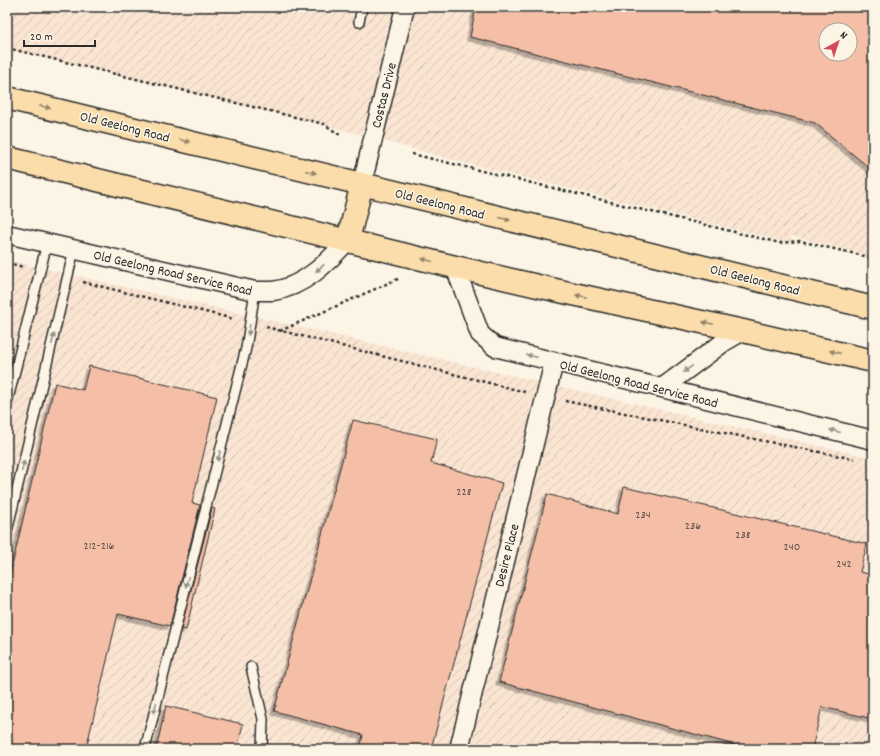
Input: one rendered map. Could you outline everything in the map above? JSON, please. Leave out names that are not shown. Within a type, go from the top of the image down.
[{"type":"main road","name":"Old Geelong Road","points":[[7,98],[873,308]]},
{"type":"main road","points":[[7,158],[455,267],[873,361]]},
{"type":"main road","points":[[348,240],[362,184]]},
{"type":"street","name":"Costas Drive","points":[[362,184],[405,7]]},
{"type":"street","name":"Old Geelong Road Service Road","points":[[7,234],[254,291],[275,290],[293,285],[310,276],[332,258],[348,240]]},
{"type":"street","name":"Old Geelong Road Service Road","points":[[455,267],[480,334],[495,347],[873,440]]},
{"type":"street","points":[[662,388],[724,342],[743,331]]},
{"type":"street","name":"Desire Place","points":[[459,749],[554,362]]},
{"type":"lane","points":[[359,22],[362,7]]},
{"type":"lane","points":[[7,403],[47,243]]},
{"type":"lane","points":[[7,531],[74,250]]},
{"type":"lane","points":[[144,749],[246,348],[254,291]]},
{"type":"lane","points":[[251,667],[263,719],[262,749]]},
{"type":"path","points":[[7,48],[324,124],[340,135]]},
{"type":"path","points":[[412,154],[780,243],[800,241],[873,258]]},
{"type":"path","points":[[7,263],[40,271]]},
{"type":"path","points":[[280,331],[402,277]]},
{"type":"path","points":[[68,278],[545,397],[857,460]]},
{"type":"shaded area","points":[[7,7],[873,7],[873,257],[792,236],[790,243],[464,163],[344,130],[7,49]]},
{"type":"shaded area","points":[[7,260],[873,458],[873,749],[7,749]]},
{"type":"building","points":[[476,7],[873,7],[873,171],[815,123],[470,37]]},
{"type":"building","points":[[89,366],[217,397],[192,503],[200,505],[170,626],[118,614],[86,749],[7,749],[7,587],[55,383],[83,390]]},
{"type":"building","points":[[353,420],[437,439],[431,463],[502,483],[431,749],[360,749],[363,735],[274,711]]},
{"type":"building","points":[[624,487],[867,544],[860,572],[873,575],[873,719],[822,707],[812,749],[750,749],[499,682],[547,494],[618,514]]},
{"type":"building","points":[[212,508],[215,509],[186,630],[181,629]]},
{"type":"building","points":[[166,706],[243,724],[237,749],[156,749]]}]
